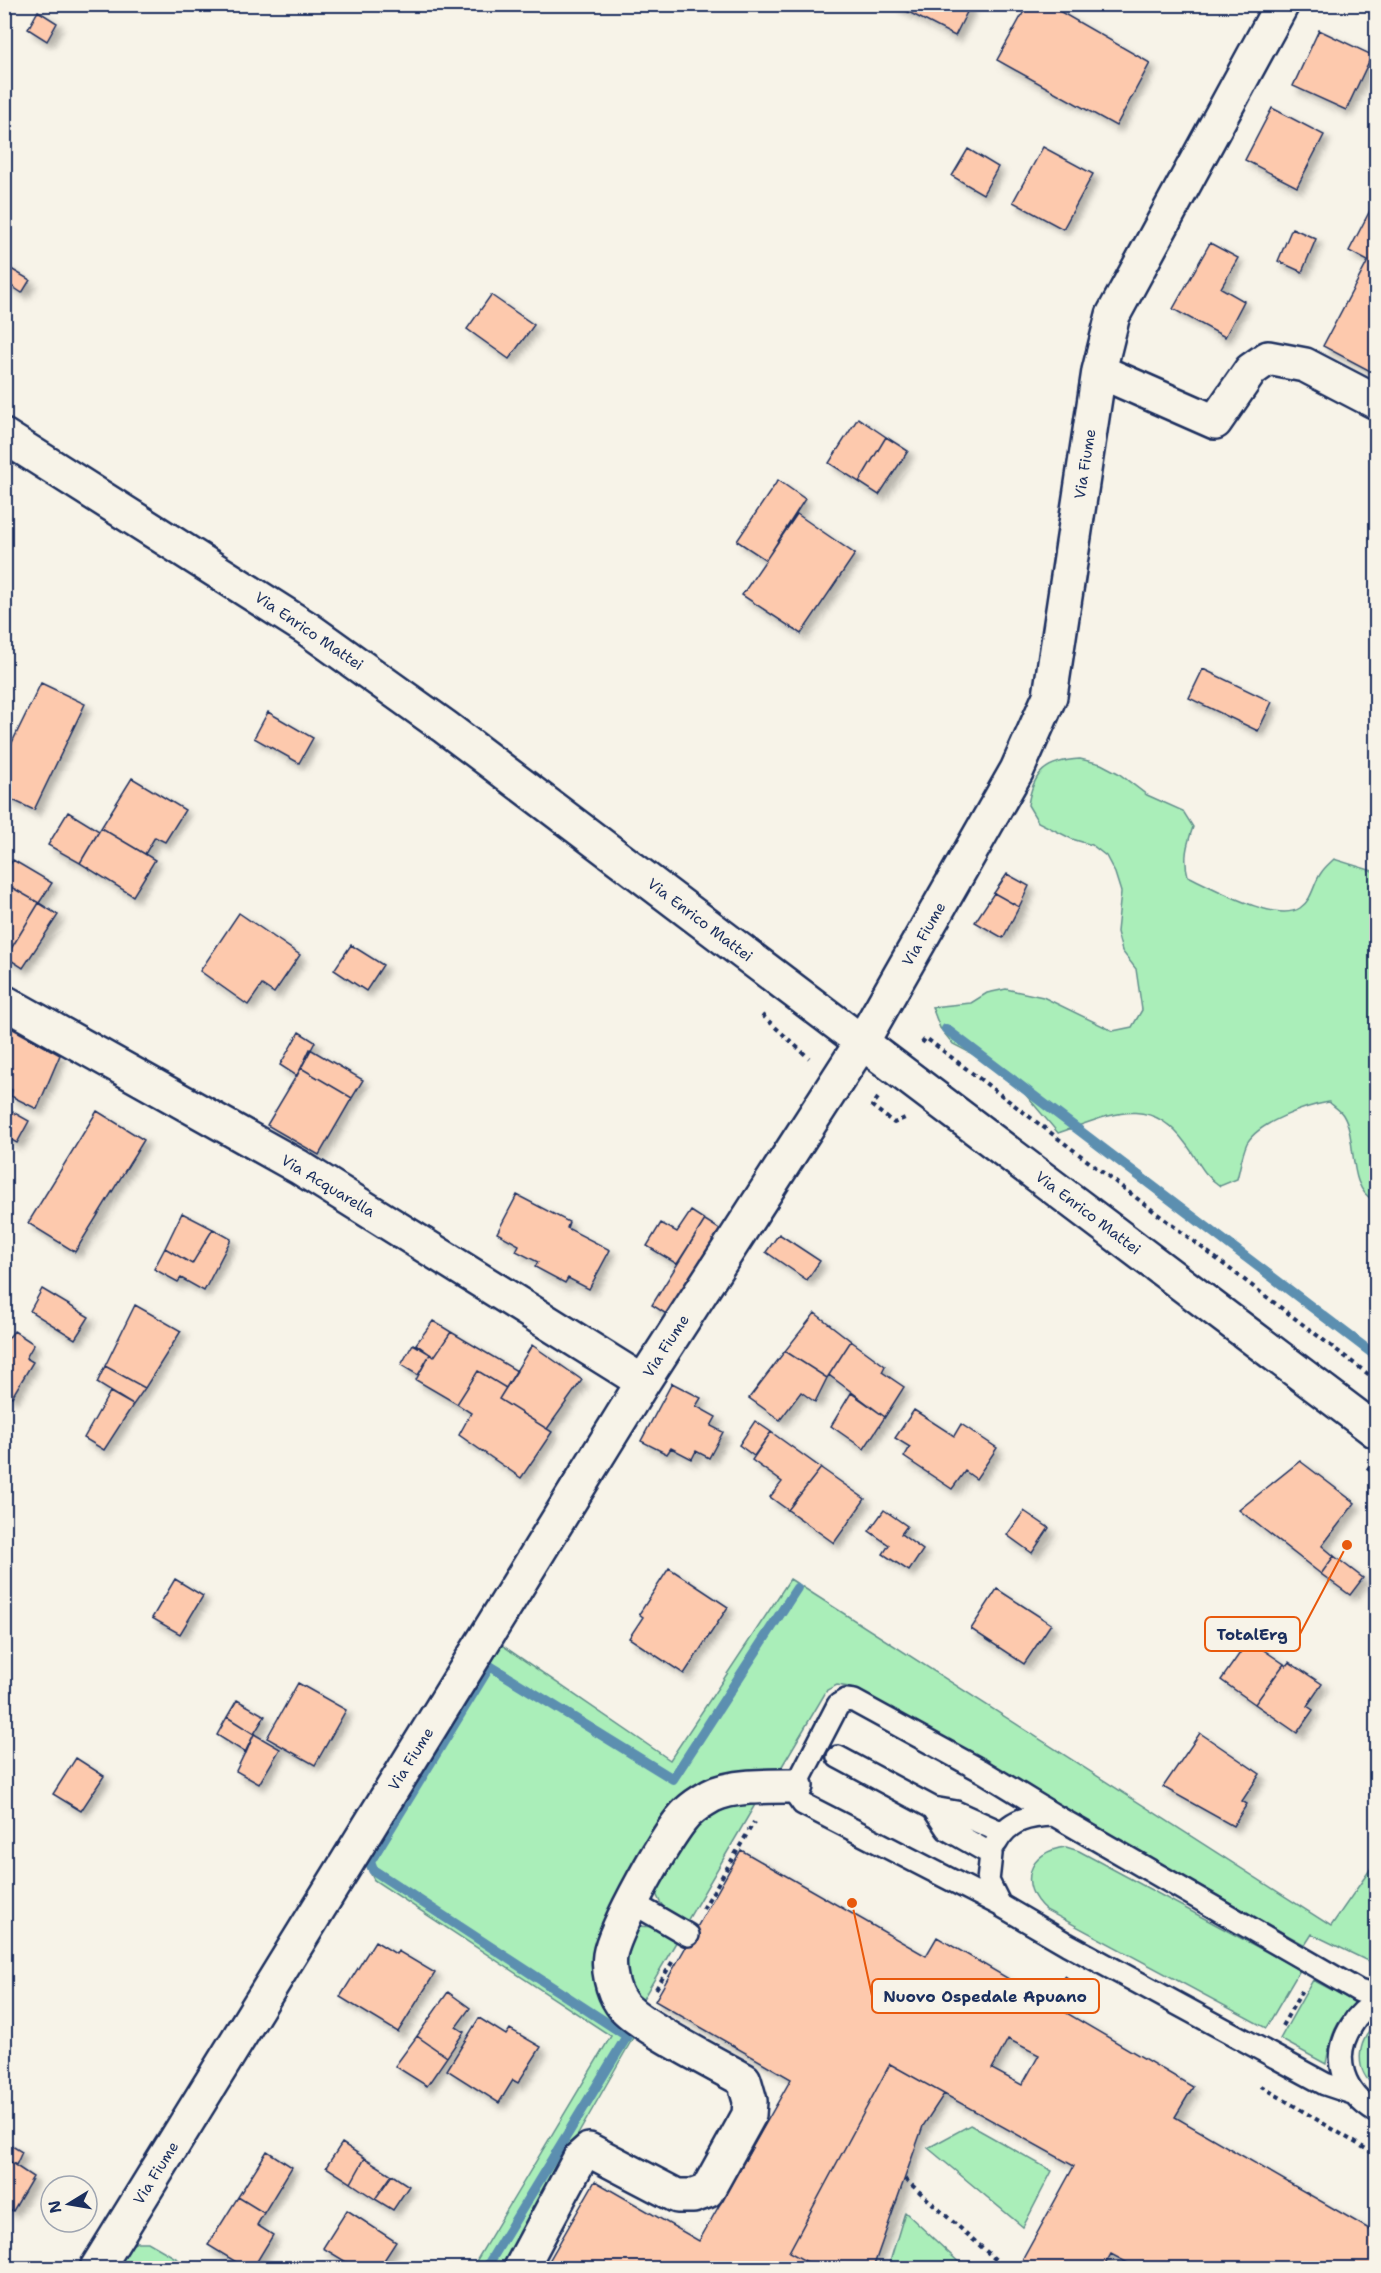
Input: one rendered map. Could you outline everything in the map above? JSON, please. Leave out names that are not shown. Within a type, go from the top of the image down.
[{"type":"street","name":"Via Fiume","points":[[97,2268],[643,1382],[862,1042],[1017,770],[1050,696],[1099,371],[1113,315],[1282,4]]},
{"type":"street","points":[[1099,371],[1215,422],[1251,370],[1268,358],[1305,365],[1377,402]]},
{"type":"street","name":"Via Enrico Mattei","points":[[4,436],[308,629],[445,727],[1377,1431]]},
{"type":"street","name":"Via Acquarella","points":[[4,1002],[299,1167],[643,1382]]},
{"type":"street","points":[[521,2268],[580,2158],[589,2151],[677,2196],[693,2196],[707,2191],[749,2115],[750,2102],[744,2080],[654,2029],[621,2004],[610,1977],[610,1954],[633,1904],[673,1831],[688,1812],[712,1795],[764,1786],[796,1786]]},
{"type":"lane","points":[[1352,2092],[1326,2084],[1067,1944],[1000,1905],[803,1804],[795,1793],[796,1786],[838,1705],[850,1700],[982,1771],[1359,1991],[1377,1996]]},
{"type":"lane","points":[[838,1757],[933,1808],[956,1812],[1003,1833]]},
{"type":"lane","points":[[933,1808],[947,1829],[991,1854]]},
{"type":"lane","points":[[1000,1905],[988,1881],[991,1854],[1003,1833],[1015,1821],[1032,1816],[1054,1815]]},
{"type":"lane","points":[[633,1904],[688,1935]]},
{"type":"lane","points":[[1377,2004],[1356,2018],[1345,2035],[1341,2054],[1342,2074],[1352,2092],[1363,2104],[1377,2112]]},
{"type":"path","points":[[755,1008],[837,1082],[872,1106]]},
{"type":"path","points":[[1214,1256],[1377,1380]]},
{"type":"path","points":[[1050,2003],[1067,1975]]},
{"type":"path","points":[[1251,2080],[1377,2156]]},
{"type":"path","points":[[904,2179],[1005,2268]]},
{"type":"green space","points":[[1080,759],[1101,764],[1118,773],[1147,795],[1183,811],[1193,827],[1186,851],[1188,876],[1244,902],[1276,911],[1289,912],[1300,908],[1308,900],[1322,871],[1334,859],[1376,872],[1376,1202],[1366,1195],[1360,1186],[1348,1126],[1342,1113],[1329,1102],[1296,1111],[1262,1128],[1247,1143],[1237,1179],[1220,1186],[1204,1171],[1172,1128],[1158,1118],[1143,1113],[1111,1115],[1058,1133],[1019,1087],[988,1062],[953,1044],[940,1028],[932,1007],[971,1003],[987,993],[1006,989],[1043,997],[1113,1031],[1132,1027],[1142,1010],[1136,969],[1122,951],[1117,932],[1121,892],[1106,856],[1092,845],[1072,839],[1038,822],[1028,805],[1033,784],[1043,770],[1058,762]]},
{"type":"green space","points":[[790,1579],[1331,1926],[1376,1861],[1376,1965],[1312,1934],[1305,1945],[849,1687],[837,1685],[827,1690],[778,1773],[714,1782],[608,1930],[634,2036],[502,2268],[472,2268],[611,2036],[374,1880],[362,1857],[493,1639],[670,1760]]},
{"type":"green space","points":[[760,1796],[686,1923],[664,1908],[657,1897],[655,1883],[704,1815]]},
{"type":"green space","points":[[1066,1847],[1079,1851],[1300,1970],[1266,2028],[1046,1910],[1032,1890],[1031,1871],[1035,1862],[1043,1855]]},
{"type":"green space","points":[[635,1926],[657,1927],[678,1939],[640,2004],[622,1980],[626,1933]]},
{"type":"green space","points":[[1313,1980],[1357,2003],[1339,2022],[1329,2046],[1326,2064],[1280,2039]]},
{"type":"green space","points":[[1376,2025],[1376,2087],[1364,2074],[1360,2056],[1364,2039]]},
{"type":"green space","points":[[970,2125],[1052,2171],[1023,2227],[928,2148]]},
{"type":"green space","points":[[905,2212],[965,2268],[888,2268]]},
{"type":"green space","points":[[137,2242],[148,2242],[193,2268],[115,2268],[128,2247]]},
{"type":"building","points":[[893,4],[971,4],[955,36]]},
{"type":"building","points":[[1028,4],[1047,4],[1150,63],[1116,126],[997,60]]},
{"type":"building","points":[[38,11],[57,23],[47,41],[28,29]]},
{"type":"building","points":[[1319,30],[1372,55],[1346,110],[1293,86]]},
{"type":"building","points":[[1272,108],[1324,135],[1297,187],[1245,160]]},
{"type":"building","points":[[1043,147],[1093,174],[1063,229],[1013,202]]},
{"type":"building","points":[[968,149],[998,167],[983,194],[952,176]]},
{"type":"building","points":[[1376,199],[1376,374],[1323,346],[1368,261],[1349,251]]},
{"type":"building","points":[[1292,228],[1316,239],[1302,272],[1278,261]]},
{"type":"building","points":[[1210,243],[1238,258],[1221,288],[1244,301],[1225,337],[1173,309]]},
{"type":"building","points":[[6,266],[30,280],[22,293],[4,281]]},
{"type":"building","points":[[491,295],[534,325],[509,359],[467,329]]},
{"type":"building","points":[[858,418],[886,437],[859,482],[829,463]]},
{"type":"building","points":[[886,437],[908,451],[879,495],[859,482]]},
{"type":"building","points":[[778,480],[805,499],[766,560],[737,541]]},
{"type":"building","points":[[797,514],[855,554],[801,634],[742,595]]},
{"type":"building","points":[[1203,669],[1272,702],[1258,731],[1189,698]]},
{"type":"building","points":[[41,683],[85,704],[34,810],[4,796],[4,759]]},
{"type":"building","points":[[268,712],[313,738],[299,763],[254,738]]},
{"type":"building","points":[[132,778],[185,810],[165,842],[155,837],[145,854],[101,828]]},
{"type":"building","points":[[68,812],[99,831],[80,863],[48,845]]},
{"type":"building","points":[[101,828],[155,860],[133,896],[80,863]]},
{"type":"building","points":[[13,860],[52,883],[39,903],[4,883],[4,873]]},
{"type":"building","points":[[1007,874],[1029,886],[1019,907],[994,893]]},
{"type":"building","points":[[4,883],[39,903],[6,957],[4,956]]},
{"type":"building","points":[[994,893],[1019,907],[1003,938],[975,922]]},
{"type":"building","points":[[39,903],[58,915],[23,968],[6,957]]},
{"type":"building","points":[[239,913],[300,955],[274,993],[262,985],[248,1005],[200,971]]},
{"type":"building","points":[[351,945],[383,965],[366,991],[334,970]]},
{"type":"building","points":[[4,1024],[60,1055],[37,1109],[11,1096],[12,1090],[4,1086]]},
{"type":"building","points":[[299,1032],[315,1042],[297,1076],[280,1065]]},
{"type":"building","points":[[310,1049],[363,1080],[352,1098],[301,1068]]},
{"type":"building","points":[[301,1068],[352,1098],[319,1155],[267,1125]]},
{"type":"building","points":[[11,1111],[29,1121],[17,1143],[4,1136],[4,1122]]},
{"type":"building","points":[[97,1111],[144,1140],[75,1252],[28,1223]]},
{"type":"building","points":[[517,1195],[569,1222],[567,1228],[610,1250],[589,1289],[568,1278],[565,1283],[535,1267],[538,1262],[516,1251],[519,1245],[497,1233]]},
{"type":"building","points":[[691,1211],[705,1220],[677,1264],[647,1246],[661,1223],[677,1232]]},
{"type":"building","points":[[182,1213],[213,1229],[192,1264],[165,1248]]},
{"type":"building","points":[[705,1220],[732,1237],[679,1322],[652,1305]]},
{"type":"building","points":[[213,1229],[231,1239],[204,1291],[181,1278],[178,1282],[154,1269],[165,1248],[192,1264]]},
{"type":"building","points":[[779,1234],[820,1261],[807,1280],[766,1252]]},
{"type":"building","points":[[42,1289],[89,1317],[75,1339],[30,1311]]},
{"type":"building","points":[[135,1305],[181,1331],[145,1388],[105,1366]]},
{"type":"building","points":[[815,1313],[851,1341],[827,1378],[785,1351]]},
{"type":"building","points":[[433,1321],[451,1332],[434,1357],[416,1344]]},
{"type":"building","points":[[14,1331],[34,1344],[26,1358],[33,1362],[12,1397],[4,1392],[4,1344]]},
{"type":"building","points":[[451,1332],[517,1371],[506,1388],[478,1371],[457,1404],[416,1380],[430,1354],[434,1357]]},
{"type":"building","points":[[851,1341],[885,1366],[882,1372],[904,1387],[885,1417],[829,1375]]},
{"type":"building","points":[[413,1344],[430,1354],[418,1375],[401,1365]]},
{"type":"building","points":[[532,1345],[582,1380],[547,1429],[499,1399]]},
{"type":"building","points":[[785,1351],[827,1378],[815,1402],[801,1392],[780,1420],[749,1398]]},
{"type":"building","points":[[105,1366],[145,1388],[133,1405],[97,1383]]},
{"type":"building","points":[[478,1371],[506,1388],[499,1399],[552,1432],[521,1478],[459,1435],[471,1413],[457,1404]]},
{"type":"building","points":[[672,1383],[701,1398],[696,1406],[716,1417],[711,1426],[723,1432],[709,1458],[696,1451],[692,1459],[671,1448],[667,1454],[641,1441]]},
{"type":"building","points":[[110,1392],[133,1405],[104,1450],[84,1438]]},
{"type":"building","points":[[851,1393],[885,1417],[864,1449],[831,1426]]},
{"type":"building","points":[[914,1410],[954,1436],[961,1424],[997,1448],[976,1479],[965,1471],[952,1489],[904,1457],[910,1447],[895,1438]]},
{"type":"building","points":[[755,1421],[771,1432],[754,1456],[739,1445]]},
{"type":"building","points":[[771,1432],[821,1468],[788,1510],[770,1497],[782,1482],[752,1460]]},
{"type":"building","points":[[1300,1461],[1355,1503],[1322,1546],[1334,1556],[1321,1574],[1239,1510]]},
{"type":"building","points":[[821,1468],[865,1499],[834,1543],[788,1510]]},
{"type":"building","points":[[884,1510],[907,1526],[901,1534],[923,1550],[909,1571],[883,1554],[889,1545],[869,1531]]},
{"type":"building","points":[[1024,1511],[1049,1528],[1032,1553],[1007,1535]]},
{"type":"building","points":[[1334,1556],[1363,1578],[1350,1595],[1321,1574]]},
{"type":"building","points":[[669,1568],[728,1607],[684,1674],[629,1638],[643,1617],[639,1614]]},
{"type":"building","points":[[175,1579],[203,1596],[180,1634],[152,1618]]},
{"type":"building","points":[[997,1589],[1051,1624],[1024,1664],[971,1629]]},
{"type":"building","points":[[1249,1640],[1284,1664],[1255,1704],[1221,1680]]},
{"type":"building","points":[[1289,1662],[1322,1684],[1307,1706],[1313,1710],[1297,1733],[1255,1704],[1284,1664],[1286,1666]]},
{"type":"building","points":[[298,1683],[346,1710],[315,1765],[267,1738]]},
{"type":"building","points":[[237,1700],[265,1716],[254,1734],[227,1717]]},
{"type":"building","points":[[227,1717],[254,1734],[246,1753],[217,1735]]},
{"type":"building","points":[[1200,1733],[1260,1774],[1242,1801],[1247,1804],[1233,1826],[1163,1787]]},
{"type":"building","points":[[254,1734],[280,1749],[259,1784],[236,1771]]},
{"type":"building","points":[[76,1758],[104,1776],[81,1811],[53,1794]]},
{"type":"building","points":[[741,1850],[926,1956],[937,1937],[1193,2087],[1175,2117],[1376,2233],[1376,2268],[1137,2268],[1111,2254],[1103,2268],[1018,2268],[1074,2166],[890,2064],[789,2252],[818,2268],[545,2268],[595,2181],[699,2241],[791,2079],[655,2001]],"holes":[[[1008,2039],[1039,2055],[1022,2085],[992,2069]]]},
{"type":"building","points":[[375,1941],[396,1954],[398,1951],[435,1973],[398,2032],[340,1997]]},
{"type":"building","points":[[448,1992],[470,2008],[456,2027],[464,2032],[447,2057],[417,2036]]},
{"type":"building","points":[[479,2018],[506,2035],[510,2029],[541,2047],[518,2083],[513,2080],[499,2103],[447,2070]]},
{"type":"building","points":[[417,2036],[447,2057],[427,2086],[395,2066]]},
{"type":"building","points":[[890,2064],[944,2094],[923,2126],[873,2268],[818,2268],[789,2252]]},
{"type":"building","points":[[4,2141],[22,2152],[16,2165],[4,2158]]},
{"type":"building","points":[[342,2143],[365,2158],[351,2183],[326,2167]]},
{"type":"building","points":[[267,2151],[292,2167],[264,2213],[238,2197]]},
{"type":"building","points":[[4,2158],[33,2177],[13,2211],[4,2206]]},
{"type":"building","points":[[365,2158],[392,2175],[375,2199],[351,2183]]},
{"type":"building","points":[[392,2175],[409,2186],[393,2210],[375,2199]]},
{"type":"building","points":[[238,2197],[264,2213],[257,2225],[273,2235],[253,2268],[246,2268],[208,2245]]},
{"type":"building","points":[[347,2210],[396,2242],[379,2268],[356,2268],[323,2248]]},
{"type":"waterway","points":[[946,1029],[1376,1356]]},
{"type":"waterway","points":[[486,2268],[627,2036],[373,1870],[370,1862],[490,1666],[673,1779],[797,1588]]},
{"type":"place","name":"TotalErg","points":[[1347,1545]]},
{"type":"place","name":"Nuovo Ospedale Apuano","points":[[852,1903]]}]
